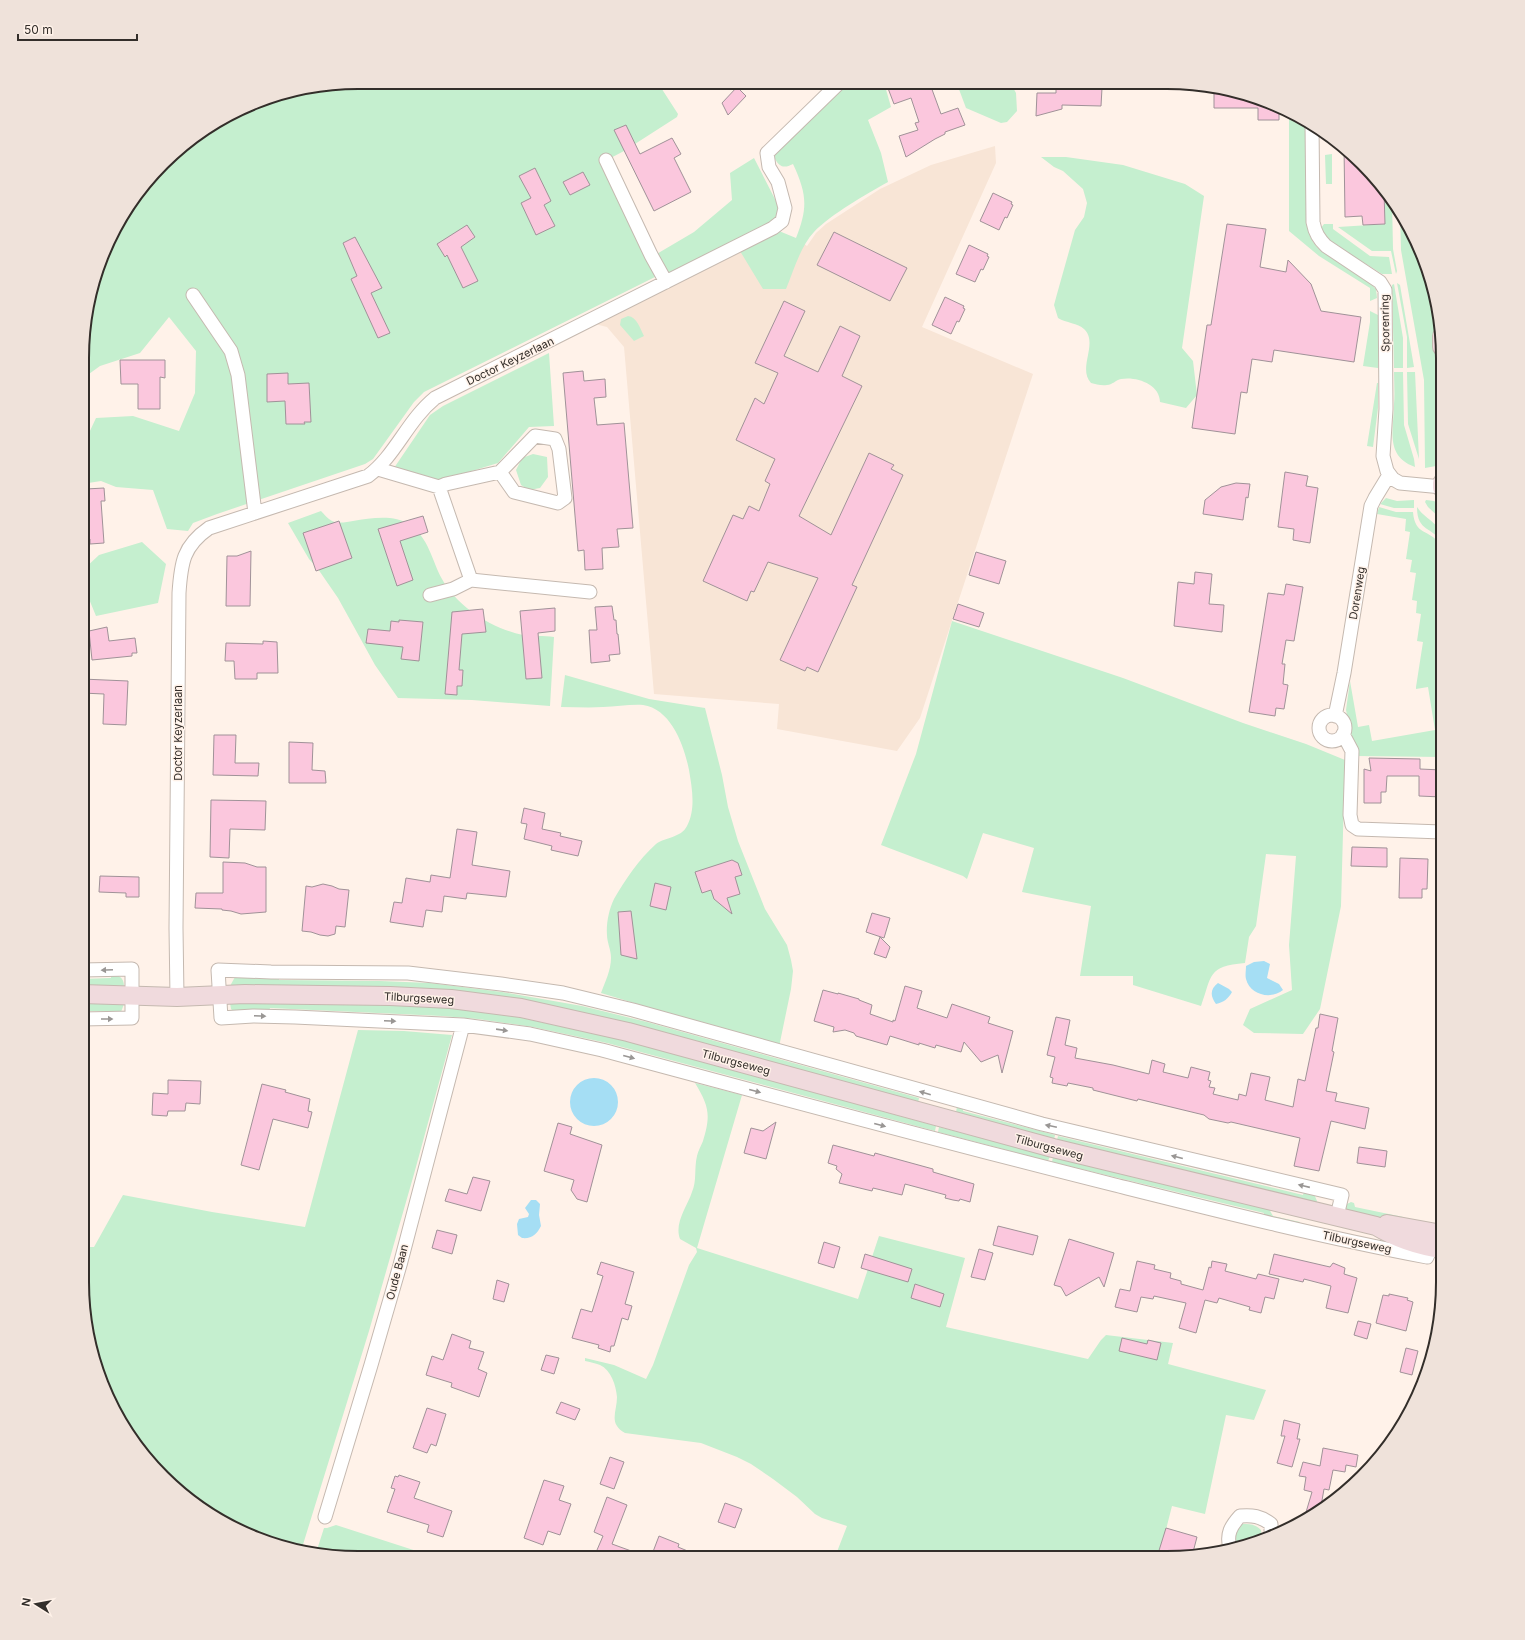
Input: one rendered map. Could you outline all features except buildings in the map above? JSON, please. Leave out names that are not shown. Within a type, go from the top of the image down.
[{"type":"street","name":"Doctor Keyzerlaan","points":[[177,997],[176,928],[180,568],[186,551],[200,535],[209,528],[368,476],[378,469],[422,409],[435,398],[773,228],[782,221],[785,208],[778,182],[769,167],[767,153],[833,89]]},
{"type":"street","name":"Sporenring","points":[[1312,132],[1313,222],[1319,239],[1326,246],[1380,282],[1385,290],[1386,409],[1383,456],[1386,471],[1390,475]]},
{"type":"street","points":[[606,160],[651,255],[666,282]]},
{"type":"street","points":[[193,295],[231,351],[238,375],[255,513]]},
{"type":"street","points":[[378,469],[439,488],[446,484],[500,472],[535,436],[555,439],[559,449],[565,498],[558,504],[514,492],[500,472]]},
{"type":"street","points":[[1390,475],[1400,483],[1436,487]]},
{"type":"street","name":"Dorenweg","points":[[1335,716],[1344,673],[1371,506],[1374,498],[1390,475]]},
{"type":"street","points":[[439,488],[471,580]]},
{"type":"street","points":[[430,595],[453,589],[471,580],[590,592]]},
{"type":"street","points":[[1335,716],[1340,718],[1345,728],[1339,739],[1333,741],[1327,740],[1320,732],[1321,722],[1324,718],[1335,716]]},
{"type":"street","points":[[1343,734],[1352,751],[1350,815],[1352,825],[1358,829],[1436,832]]},
{"type":"street","points":[[89,970],[132,969],[132,1018],[89,1019]]},
{"type":"street","name":"Tilburgseweg","points":[[1337,1216],[1342,1195],[1042,1124],[626,1008],[563,993],[416,974],[218,970],[221,1018],[253,1016],[295,1017],[463,1026],[530,1034],[581,1045],[1039,1166],[1278,1225],[1368,1245],[1434,1251]]},
{"type":"street","name":"Tilburgseweg","points":[[89,994],[177,997],[219,995],[429,997],[475,1002],[547,1013],[628,1032],[1053,1148],[1376,1226],[1386,1232],[1434,1251]]},
{"type":"street","name":"Oude Baan","points":[[325,1517],[396,1279],[463,1026]]},
{"type":"street","name":"Tilburgseweg","points":[[1376,1226],[1390,1224],[1436,1233]]},
{"type":"street","points":[[1230,1543],[1230,1528],[1240,1516],[1251,1515],[1261,1517],[1270,1524],[1270,1530]]},
{"type":"shaded area","points":[[995,146],[996,163],[922,327],[1033,374],[920,718],[897,751],[777,729],[779,704],[654,694],[624,347],[607,327],[595,324],[766,238],[796,238],[807,246],[816,233],[826,224],[880,189],[931,165]]},
{"type":"green space","points":[[358,89],[662,89],[678,114],[677,117],[624,151],[603,162],[657,276],[424,392],[414,402],[373,459],[365,464],[193,523],[188,531],[167,529],[153,490],[116,487],[101,481],[89,483],[89,433],[96,418],[133,416],[179,431],[195,393],[196,351],[169,317],[140,353],[100,366],[89,374],[91,323],[94,306],[103,272],[110,255],[134,209],[168,168],[194,145],[224,125],[255,110],[272,103],[306,94],[323,91]]},
{"type":"green space","points":[[842,89],[886,89],[891,107],[868,120],[881,153],[888,182],[839,211],[814,232],[801,252],[786,289],[763,289],[740,251],[779,231],[796,238],[803,218],[804,209],[801,184],[793,164],[785,167],[781,166],[775,159],[777,150]]},
{"type":"green space","points":[[959,89],[1014,89],[1016,93],[1017,111],[1007,122],[1001,123],[966,108]]},
{"type":"green space","points":[[1289,119],[1305,127],[1307,223],[1311,238],[1321,251],[1372,285],[1376,289],[1377,298],[1370,301],[1370,288],[1319,256],[1289,231]]},
{"type":"green space","points":[[1332,154],[1332,184],[1326,184],[1325,155]]},
{"type":"green space","points":[[1041,157],[1066,157],[1123,165],[1185,184],[1204,196],[1182,348],[1193,361],[1197,395],[1186,408],[1160,402],[1156,390],[1152,386],[1140,380],[1127,378],[1117,380],[1109,385],[1103,385],[1091,383],[1087,377],[1086,370],[1089,348],[1088,335],[1081,327],[1058,318],[1054,305],[1075,230],[1084,217],[1087,203],[1083,189],[1063,171],[1054,167]]},
{"type":"green space","points":[[754,158],[780,208],[776,219],[671,275],[663,267],[655,255],[694,232],[732,200],[730,173]]},
{"type":"green space","points":[[1385,201],[1392,211],[1393,249],[1397,271],[1396,274],[1391,251],[1372,251],[1338,227],[1385,224]]},
{"type":"green space","points":[[1324,224],[1333,224],[1333,229],[1370,256],[1389,257],[1392,274],[1382,274],[1327,238],[1321,228]]},
{"type":"green space","points":[[1400,225],[1422,272],[1434,323],[1436,358],[1436,466],[1425,468],[1424,380],[1401,250]]},
{"type":"green space","points":[[1397,283],[1400,285],[1414,367],[1407,368],[1407,337]]},
{"type":"green space","points":[[1394,284],[1403,338],[1403,368],[1394,368],[1392,285]]},
{"type":"green space","points":[[1370,311],[1378,315],[1378,368],[1363,366],[1370,322]]},
{"type":"green space","points":[[628,316],[634,318],[640,326],[644,336],[634,341],[620,325],[621,319]]},
{"type":"green space","points":[[549,353],[554,426],[529,427],[498,463],[449,478],[430,480],[394,468],[430,415],[443,406]]},
{"type":"green space","points":[[1394,372],[1403,372],[1404,425],[1415,467],[1405,462],[1399,456],[1395,449],[1393,440]]},
{"type":"green space","points":[[1407,372],[1415,372],[1419,459],[1408,424]]},
{"type":"green space","points":[[1377,383],[1378,408],[1373,447],[1367,446]]},
{"type":"green space","points":[[533,454],[547,457],[548,477],[540,488],[529,490],[521,485],[516,470],[522,458]]},
{"type":"green space","points":[[1386,498],[1397,501],[1414,500],[1414,508],[1394,508],[1380,504]]},
{"type":"green space","points":[[1426,500],[1436,502],[1436,514],[1428,507],[1425,502]]},
{"type":"green space","points":[[1379,507],[1396,512],[1413,512],[1414,520],[1419,529],[1436,540],[1436,757],[1356,756],[1346,710],[1350,681],[1358,727],[1369,725],[1372,741],[1435,730],[1428,687],[1416,689],[1423,642],[1417,641],[1421,614],[1416,613],[1417,601],[1412,600],[1416,573],[1410,572],[1412,560],[1406,559],[1410,532],[1405,531],[1406,519],[1377,514]]},
{"type":"green space","points":[[1417,507],[1436,526],[1436,536],[1422,525]]},
{"type":"green space","points":[[321,511],[334,522],[390,518],[397,519],[410,525],[422,536],[442,579],[457,599],[466,607],[488,622],[500,628],[527,636],[554,637],[550,706],[472,700],[398,698],[375,665],[338,598],[318,569],[309,559],[288,523]]},
{"type":"green space","points":[[142,542],[166,564],[158,603],[96,616],[89,599],[89,564],[99,555]]},
{"type":"green space","points":[[952,621],[1123,678],[1243,723],[1306,744],[1345,760],[1341,906],[1320,1009],[1303,1034],[1254,1033],[1243,1025],[1250,1009],[1292,990],[1289,945],[1296,856],[1266,854],[1256,926],[1249,937],[1245,963],[1233,964],[1217,970],[1210,980],[1201,1006],[1133,985],[1133,976],[1080,976],[1091,906],[1022,892],[1034,848],[983,833],[967,879],[963,876],[881,845],[916,754]]},
{"type":"green space","points":[[565,675],[649,699],[705,708],[722,775],[728,807],[738,841],[765,909],[787,945],[791,960],[793,971],[791,989],[779,1047],[601,993],[608,976],[611,962],[607,938],[607,926],[612,903],[623,884],[644,856],[656,844],[681,833],[687,826],[692,813],[692,791],[684,750],[675,730],[661,713],[653,708],[643,705],[561,707]]},
{"type":"green space","points":[[111,974],[120,977],[123,980],[124,986],[89,985],[89,979],[111,978]]},
{"type":"green space","points":[[235,977],[279,977],[279,980],[430,983],[502,992],[582,1006],[647,1022],[919,1098],[918,1103],[645,1028],[528,1001],[469,992],[409,987],[230,986]]},
{"type":"green space","points":[[89,1003],[124,1004],[121,1012],[113,1015],[113,1011],[89,1011]]},
{"type":"green space","points":[[230,1003],[399,1004],[463,1009],[513,1016],[622,1040],[936,1126],[935,1131],[607,1043],[533,1027],[478,1019],[442,1016],[270,1008],[269,1012],[234,1012],[231,1009]]},
{"type":"green space","points":[[358,1030],[404,1031],[452,1035],[369,1331],[303,1545],[272,1537],[255,1530],[209,1506],[168,1472],[134,1431],[117,1401],[103,1368],[98,1351],[91,1317],[89,1247],[94,1247],[123,1195],[212,1212],[305,1227]]},
{"type":"green space","points":[[695,1083],[742,1095],[697,1248],[858,1299],[879,1236],[965,1258],[946,1327],[1088,1359],[1106,1335],[1173,1343],[1168,1364],[1266,1390],[1254,1420],[1226,1415],[1205,1514],[1172,1506],[1161,1551],[837,1551],[847,1526],[822,1518],[815,1514],[797,1497],[751,1464],[701,1443],[625,1433],[620,1429],[615,1421],[617,1397],[612,1378],[604,1367],[585,1361],[585,1358],[614,1365],[646,1379],[653,1365],[689,1265],[697,1252],[696,1248],[680,1239],[679,1227],[682,1215],[694,1188],[697,1156],[706,1132],[708,1117],[703,1098]]},
{"type":"green space","points":[[957,1106],[963,1108],[963,1111],[1055,1135],[1054,1140],[956,1113]]},
{"type":"green space","points":[[939,1127],[1050,1156],[1048,1161],[938,1132]]},
{"type":"green space","points":[[1058,1136],[1303,1195],[1304,1192],[1314,1194],[1317,1201],[1316,1203],[1057,1140]]},
{"type":"green space","points":[[1053,1157],[1269,1209],[1273,1216],[1300,1222],[1299,1226],[1264,1216],[1264,1213],[1052,1162]]},
{"type":"green space","points":[[1351,1202],[1354,1203],[1355,1207],[1403,1217],[1403,1219],[1401,1222],[1344,1210],[1345,1205]]},
{"type":"green space","points":[[1242,1524],[1248,1524],[1259,1528],[1261,1534],[1235,1542],[1235,1534],[1237,1529]]},
{"type":"green space","points":[[336,1525],[417,1551],[358,1551],[318,1548],[324,1528]]},
{"type":"water","points":[[1264,961],[1270,964],[1267,978],[1279,984],[1283,990],[1273,995],[1256,992],[1248,984],[1246,978],[1246,966],[1254,962]]},
{"type":"water","points":[[1218,983],[1232,992],[1226,1000],[1216,1004],[1212,995],[1212,990]]},
{"type":"water","points":[[594,1078],[603,1080],[611,1085],[616,1093],[618,1102],[616,1111],[611,1119],[603,1124],[594,1126],[585,1124],[577,1119],[572,1111],[570,1102],[572,1093],[577,1085],[585,1080]]},
{"type":"water","points":[[531,1200],[536,1200],[540,1204],[539,1215],[541,1226],[534,1235],[529,1238],[522,1238],[518,1235],[517,1224],[519,1219],[528,1217],[529,1214],[525,1208]]}]
